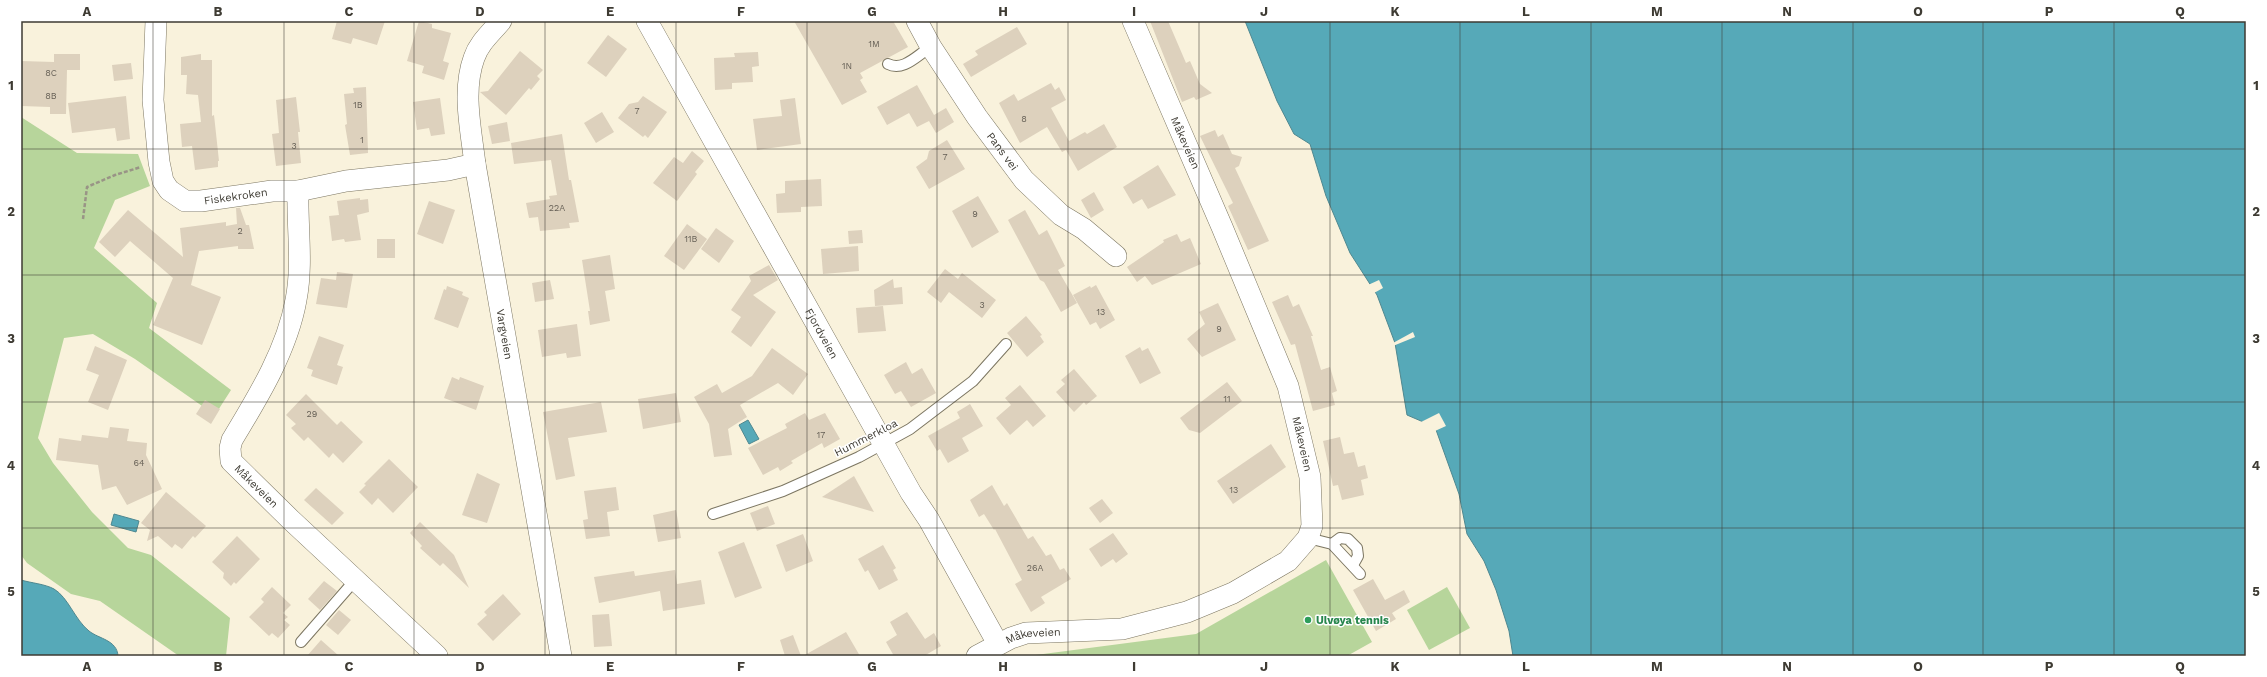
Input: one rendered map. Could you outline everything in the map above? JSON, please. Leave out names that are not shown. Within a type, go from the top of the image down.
[{"type":"street","name":"Fiskekroken","points":[[156,21],[153,100],[159,162],[163,181],[169,190],[185,200],[201,201],[272,191],[298,191],[346,181],[448,170],[475,164]]},
{"type":"street","name":"Fjordveien","points":[[647,21],[1002,650]]},
{"type":"street","name":"Pans vei","points":[[917,21],[931,47],[977,117],[1024,180],[1061,215],[1084,229],[1116,256]]},
{"type":"street","name":"Måkeveien","points":[[977,656],[1002,650],[1026,633],[1122,629],[1187,612],[1232,593],[1288,561],[1308,538],[1312,526],[1310,477],[1288,386],[1228,241],[1133,21]]},
{"type":"street","name":"Vargveien","points":[[498,22],[485,37],[474,57],[469,77],[468,96],[475,164],[561,656]]},
{"type":"street","name":"Måkeveien","points":[[298,191],[297,225],[299,254],[296,301],[282,344],[264,387],[232,440],[230,448],[231,460],[291,520],[437,656]]},
{"type":"lane","points":[[888,64],[893,66],[902,66],[931,47]]},
{"type":"lane","name":"Hummerkloa","points":[[713,514],[783,491],[859,457],[910,429],[973,381],[1006,344]]},
{"type":"lane","points":[[1308,538],[1332,544],[1360,574]]},
{"type":"lane","points":[[1332,544],[1340,538],[1348,539],[1357,548],[1358,556],[1353,565]]},
{"type":"lane","points":[[301,642],[356,579]]},
{"type":"path","points":[[83,219],[87,187],[115,175],[159,162]]},
{"type":"green space","points":[[21,117],[77,153],[138,154],[150,186],[115,200],[94,248],[157,303],[149,328],[231,390],[215,415],[135,359],[93,334],[64,338],[38,438],[53,463],[92,512],[128,548],[151,555],[230,618],[226,656],[179,656],[100,601],[71,594],[27,563],[21,555]]},
{"type":"green space","name":"Ulvøya tennis","points":[[1326,560],[1372,642],[1347,656],[1028,656],[1196,634]]},
{"type":"green space","points":[[1447,587],[1470,628],[1429,650],[1407,610]]},
{"type":"water","points":[[1245,21],[2246,21],[2246,656],[1513,656],[1509,631],[1496,590],[1484,561],[1467,534],[1459,494],[1435,427],[1407,415],[1395,343],[1377,295],[1350,253],[1326,196],[1310,144],[1294,134],[1277,101]]},
{"type":"water","points":[[748,420],[759,439],[749,444],[739,425]]},
{"type":"water","points":[[114,514],[139,521],[136,532],[111,525]]},
{"type":"water","points":[[21,580],[54,589],[68,603],[89,631],[107,640],[114,646],[118,656],[21,656]]},
{"type":"pier","points":[[1379,280],[1383,288],[1374,293],[1368,285]]},
{"type":"pier","points":[[1413,332],[1415,337],[1393,346],[1393,343]]},
{"type":"pier","points":[[1439,413],[1446,426],[1435,431],[1421,422]]},
{"type":"building","points":[[337,21],[385,21],[377,45],[353,38],[351,44],[332,39]]},
{"type":"building","points":[[419,21],[432,24],[432,28],[451,33],[443,61],[449,63],[444,80],[422,73],[424,66],[407,61]]},
{"type":"building","points":[[794,21],[893,21],[908,47],[860,73],[863,78],[860,80],[867,92],[842,105]]},
{"type":"building","points":[[1150,21],[1168,21],[1186,63],[1190,61],[1200,84],[1212,93],[1196,100],[1194,97],[1182,102]]},
{"type":"building","points":[[1017,27],[1027,44],[971,77],[963,64],[978,55],[975,51]]},
{"type":"building","points":[[608,35],[627,49],[606,77],[587,63]]},
{"type":"building","points":[[520,51],[543,70],[537,76],[540,79],[531,90],[529,88],[506,115],[480,92],[488,91]]},
{"type":"building","points":[[758,52],[759,66],[752,67],[753,82],[732,83],[732,89],[715,90],[714,58],[735,57],[734,53]]},
{"type":"building","points":[[54,54],[80,54],[80,70],[67,70],[66,114],[50,114],[50,107],[21,106],[21,61],[54,62]]},
{"type":"building","points":[[201,54],[201,60],[212,60],[212,116],[214,115],[219,161],[218,167],[195,170],[192,146],[182,147],[180,124],[201,122],[198,95],[186,94],[187,75],[181,75],[181,57]]},
{"type":"building","points":[[131,63],[133,79],[114,81],[112,65]]},
{"type":"building","points":[[1051,83],[1055,90],[1059,87],[1066,100],[1051,108],[1069,141],[1085,132],[1087,134],[1104,124],[1117,147],[1078,171],[1066,150],[1062,152],[1047,127],[1020,143],[999,103],[1014,94],[1018,101]]},
{"type":"building","points":[[917,85],[934,115],[946,108],[954,122],[936,133],[929,121],[917,127],[909,113],[887,125],[877,107]]},
{"type":"building","points":[[366,87],[368,153],[350,155],[345,125],[347,124],[344,94],[354,93],[353,88]]},
{"type":"building","points":[[126,96],[130,139],[117,141],[115,128],[72,133],[68,103]]},
{"type":"building","points":[[643,96],[667,112],[648,138],[645,135],[643,137],[618,118],[629,104],[638,102]]},
{"type":"building","points":[[296,97],[300,132],[298,132],[301,163],[276,166],[272,134],[279,133],[276,100]]},
{"type":"building","points":[[440,98],[445,134],[431,136],[429,128],[417,130],[413,102]]},
{"type":"building","points":[[795,98],[801,144],[757,150],[753,119],[782,116],[780,100]]},
{"type":"building","points":[[602,112],[614,132],[596,143],[584,123]]},
{"type":"building","points":[[507,122],[510,141],[492,144],[488,126]]},
{"type":"building","points":[[1215,130],[1218,137],[1223,134],[1232,154],[1242,157],[1239,166],[1235,168],[1269,241],[1248,250],[1228,206],[1233,203],[1200,136]]},
{"type":"building","points":[[562,134],[569,180],[571,180],[579,222],[569,223],[570,228],[540,231],[538,217],[529,218],[526,203],[550,199],[549,196],[557,195],[551,160],[514,164],[511,143]]},
{"type":"building","points":[[947,140],[965,169],[929,189],[916,167],[927,159],[929,151]]},
{"type":"building","points":[[692,151],[704,161],[695,172],[697,174],[677,201],[653,183],[674,157],[683,163]]},
{"type":"building","points":[[1158,165],[1176,195],[1148,209],[1142,199],[1133,204],[1123,187]]},
{"type":"building","points":[[821,179],[822,206],[801,207],[801,212],[777,213],[776,194],[785,193],[785,181]]},
{"type":"building","points":[[1094,192],[1104,210],[1091,218],[1081,200]]},
{"type":"building","points":[[978,196],[999,232],[972,248],[952,211]]},
{"type":"building","points":[[360,198],[360,200],[368,199],[369,212],[357,215],[361,240],[345,242],[344,239],[332,241],[329,216],[339,215],[337,201]]},
{"type":"building","points":[[429,201],[455,210],[443,244],[417,234]]},
{"type":"building","points":[[236,208],[240,208],[246,225],[249,225],[254,249],[238,249],[238,246],[199,251],[191,285],[221,297],[202,345],[153,325],[173,278],[130,241],[115,257],[99,242],[128,210],[183,257],[180,228],[226,222],[226,226],[237,224]]},
{"type":"building","points":[[1025,210],[1039,235],[1047,230],[1065,266],[1058,270],[1077,303],[1061,312],[1044,282],[1040,280],[1008,220]]},
{"type":"building","points":[[687,224],[707,239],[684,270],[664,256]]},
{"type":"building","points":[[716,228],[734,241],[719,263],[701,249]]},
{"type":"building","points":[[862,230],[863,243],[849,244],[848,231]]},
{"type":"building","points":[[1177,234],[1181,242],[1190,238],[1201,264],[1152,285],[1145,276],[1137,282],[1127,267],[1164,242],[1163,240]]},
{"type":"building","points":[[377,239],[395,239],[395,258],[377,258]]},
{"type":"building","points":[[858,246],[859,271],[823,274],[821,249]]},
{"type":"building","points":[[610,255],[615,289],[605,291],[610,321],[590,325],[588,311],[590,311],[582,260]]},
{"type":"building","points":[[769,265],[778,280],[753,295],[776,312],[751,347],[731,332],[741,317],[731,310],[751,281],[749,276]]},
{"type":"building","points":[[945,269],[958,279],[962,273],[996,300],[982,318],[949,292],[941,303],[927,292]]},
{"type":"building","points":[[337,272],[353,274],[347,308],[316,304],[321,278],[336,280]]},
{"type":"building","points":[[893,279],[894,288],[902,287],[903,304],[875,306],[874,290]]},
{"type":"building","points":[[550,280],[554,299],[535,302],[532,283]]},
{"type":"building","points":[[1096,285],[1115,320],[1100,329],[1096,322],[1090,325],[1073,295],[1090,286],[1091,288]]},
{"type":"building","points":[[447,286],[463,292],[462,295],[469,298],[458,328],[434,319],[444,289],[446,290]]},
{"type":"building","points":[[1288,295],[1293,307],[1299,304],[1313,336],[1311,336],[1321,370],[1330,367],[1337,391],[1332,393],[1335,405],[1313,411],[1295,344],[1291,345],[1272,302]]},
{"type":"building","points":[[1218,303],[1236,340],[1202,357],[1187,339],[1205,324],[1199,312]]},
{"type":"building","points":[[883,306],[886,331],[858,333],[856,308]]},
{"type":"building","points":[[1026,316],[1042,335],[1040,336],[1044,342],[1027,357],[1007,333]]},
{"type":"building","points":[[577,324],[581,356],[567,358],[566,353],[542,357],[538,330]]},
{"type":"building","points":[[319,336],[344,345],[337,365],[343,367],[337,385],[311,376],[313,370],[307,368]]},
{"type":"building","points":[[95,346],[127,360],[108,410],[88,402],[99,375],[86,370]]},
{"type":"building","points":[[1140,347],[1142,351],[1148,348],[1161,373],[1140,384],[1125,356]]},
{"type":"building","points":[[772,348],[808,374],[793,395],[778,383],[740,405],[747,417],[728,429],[732,455],[714,457],[709,424],[694,397],[717,384],[722,393],[752,376]]},
{"type":"building","points":[[906,362],[912,374],[922,368],[936,393],[911,407],[901,391],[895,394],[884,375]]},
{"type":"building","points":[[1074,369],[1097,396],[1086,405],[1084,402],[1074,412],[1056,392],[1065,384],[1061,380]]},
{"type":"building","points":[[452,377],[459,380],[460,377],[484,386],[476,410],[444,398]]},
{"type":"building","points":[[1227,382],[1242,401],[1200,433],[1189,430],[1180,418]]},
{"type":"building","points":[[1020,385],[1046,416],[1033,427],[1027,420],[1010,435],[996,418],[1011,405],[1005,398]]},
{"type":"building","points":[[676,393],[681,422],[643,429],[638,399]]},
{"type":"building","points":[[306,394],[337,425],[341,421],[363,442],[343,463],[333,453],[329,458],[308,437],[304,441],[291,428],[296,424],[286,415]]},
{"type":"building","points":[[205,400],[220,409],[211,424],[196,414]]},
{"type":"building","points":[[601,402],[607,432],[568,438],[575,476],[556,480],[543,412]]},
{"type":"building","points":[[970,404],[983,426],[962,438],[969,451],[948,463],[940,449],[937,451],[928,436],[960,418],[957,412]]},
{"type":"building","points":[[805,413],[809,420],[825,413],[840,439],[824,448],[822,443],[791,461],[793,463],[780,471],[778,467],[763,475],[748,448],[787,428],[785,424]]},
{"type":"building","points":[[110,427],[129,429],[127,441],[147,443],[146,455],[162,489],[127,505],[116,486],[102,490],[98,465],[56,460],[59,438],[81,441],[82,435],[108,438]]},
{"type":"building","points":[[1340,437],[1344,454],[1354,452],[1358,467],[1365,465],[1368,478],[1361,480],[1364,495],[1342,500],[1338,485],[1333,486],[1323,441]]},
{"type":"building","points":[[1271,444],[1286,467],[1233,504],[1217,481]]},
{"type":"building","points":[[389,459],[418,487],[393,513],[378,498],[372,505],[359,492],[366,485],[364,484]]},
{"type":"building","points":[[477,473],[500,484],[487,523],[462,515]]},
{"type":"building","points":[[854,476],[874,512],[822,497]]},
{"type":"building","points":[[992,485],[1004,506],[1007,503],[1028,539],[1033,536],[1046,556],[1051,554],[1060,570],[1064,568],[1071,579],[1041,597],[1045,603],[1031,612],[1015,584],[1022,580],[995,529],[994,530],[984,514],[979,517],[970,500]]},
{"type":"building","points":[[616,487],[619,510],[607,512],[610,536],[586,539],[583,520],[588,519],[584,491]]},
{"type":"building","points":[[316,488],[344,513],[332,525],[304,500]]},
{"type":"building","points":[[166,492],[206,526],[195,538],[193,536],[182,549],[175,544],[172,548],[158,536],[147,541],[150,530],[141,523]]},
{"type":"building","points":[[1102,499],[1113,513],[1100,523],[1089,508]]},
{"type":"building","points":[[768,506],[775,524],[757,531],[750,513]]},
{"type":"building","points":[[676,510],[681,538],[658,542],[653,515]]},
{"type":"building","points":[[420,522],[454,555],[469,588],[443,563],[440,566],[420,548],[422,546],[410,533]]},
{"type":"building","points":[[1113,533],[1128,554],[1116,563],[1113,559],[1101,567],[1089,549]]},
{"type":"building","points":[[803,534],[813,561],[786,572],[776,545]]},
{"type":"building","points":[[237,536],[260,559],[236,584],[234,582],[231,586],[223,578],[224,573],[212,562]]},
{"type":"building","points":[[744,542],[762,588],[735,598],[718,552]]},
{"type":"building","points":[[883,545],[896,568],[893,570],[898,580],[879,590],[868,570],[865,572],[858,559]]},
{"type":"building","points":[[675,570],[677,584],[701,580],[705,604],[663,611],[660,591],[599,603],[594,577],[634,571],[635,576]]},
{"type":"building","points":[[1373,579],[1385,600],[1404,590],[1410,602],[1392,613],[1396,619],[1376,631],[1353,590]]},
{"type":"building","points":[[324,581],[337,591],[320,610],[308,599]]},
{"type":"building","points":[[272,587],[291,605],[283,613],[288,617],[284,620],[290,625],[278,638],[272,633],[269,636],[249,617],[264,602],[261,599]]},
{"type":"building","points":[[503,594],[521,614],[493,641],[477,624],[487,615],[484,612]]},
{"type":"building","points":[[339,610],[351,620],[338,635],[326,625]]},
{"type":"building","points":[[907,612],[925,639],[934,633],[941,646],[924,656],[894,656],[886,642],[897,635],[890,622]]},
{"type":"building","points":[[609,614],[612,646],[594,647],[592,615]]},
{"type":"building","points":[[846,632],[860,656],[803,656]]},
{"type":"building","points":[[793,635],[801,656],[785,656],[780,640]]},
{"type":"building","points":[[321,640],[339,656],[307,656]]},
{"type":"place","name":"Ulvøya tennis","points":[[1308,620]]}]
